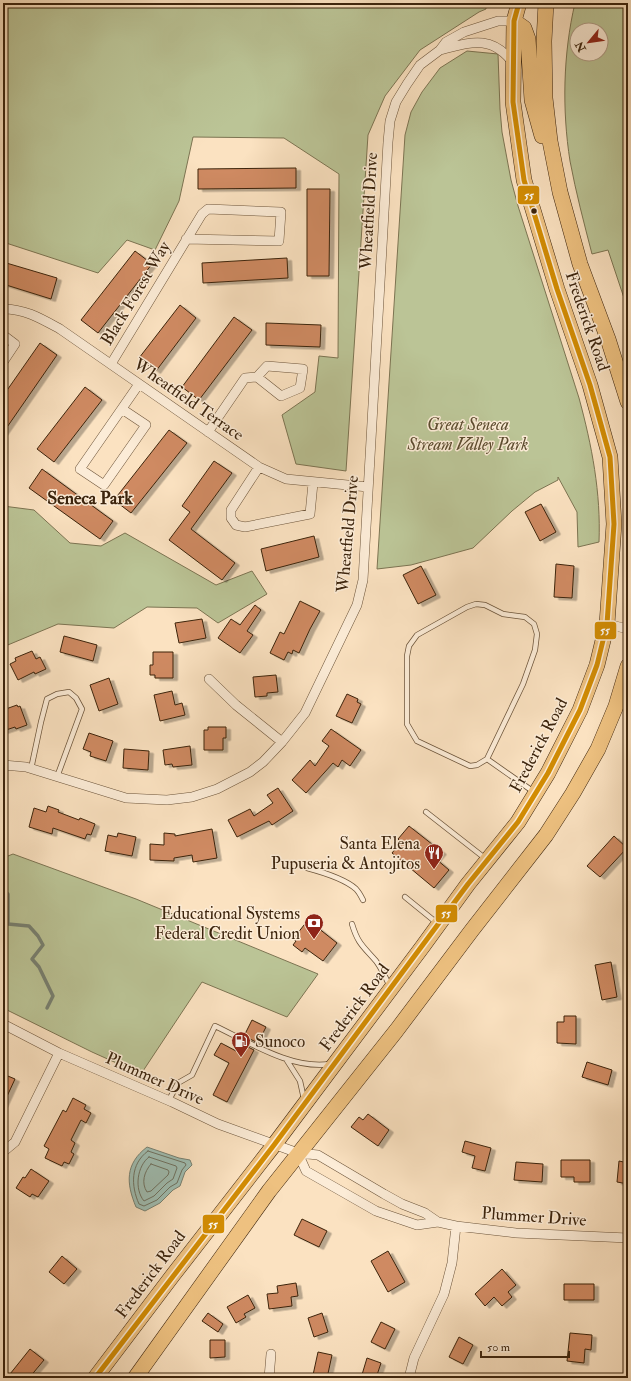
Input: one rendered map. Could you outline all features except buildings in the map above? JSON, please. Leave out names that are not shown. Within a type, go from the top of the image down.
[{"type":"main road","name":"Frederick Road","points":[[95,1378],[166,1283],[274,1145],[487,860],[518,822],[548,773],[580,710],[597,665],[607,624],[614,524],[610,456],[590,385],[557,289],[524,180],[513,102],[514,21],[519,3]]},
{"type":"main road","name":"Frederick Road","points":[[546,3],[544,41],[545,98],[550,141],[560,192],[580,264],[608,339],[628,402]]},
{"type":"main road","points":[[514,21],[524,28],[528,39],[532,100],[560,192]]},
{"type":"main road","points":[[135,1378],[269,1191],[396,1031],[546,835],[573,793],[598,749],[616,706],[628,666]]},
{"type":"street","name":"Wheatfield Drive","points":[[3,765],[31,768],[126,798],[167,800],[192,797],[217,789],[250,772],[263,762],[282,742],[305,713],[357,605],[363,580],[387,150],[390,121],[396,102],[420,65],[440,50],[446,42],[464,32],[498,21],[514,21]]},
{"type":"street","name":"Wheatfield Drive","points":[[440,50],[469,43],[491,44],[507,55],[514,64]]},
{"type":"street","name":"Black Forest Way","points":[[111,364],[186,239],[202,214],[208,209],[281,212],[279,241],[186,239]]},
{"type":"street","name":"Wheatfield Terrace","points":[[3,309],[33,314],[60,328],[259,467],[286,479],[313,483],[368,487]]},
{"type":"street","points":[[3,335],[15,344],[3,362]]},
{"type":"street","points":[[208,432],[245,378],[257,377],[267,366],[303,369],[300,388],[281,396],[257,377]]},
{"type":"street","points":[[122,409],[146,425],[104,485],[80,470],[139,384]]},
{"type":"street","points":[[259,467],[231,510],[231,518],[236,525],[245,527],[310,514],[313,483]]},
{"type":"street","points":[[607,624],[628,629]]},
{"type":"street","points":[[209,680],[236,705],[282,742]]},
{"type":"street","name":"Plummer Drive","points":[[3,1024],[59,1053],[169,1100],[218,1124],[298,1153],[318,1155],[384,1194],[402,1204],[425,1213],[438,1222]]},
{"type":"street","points":[[3,1152],[14,1142],[59,1053]]},
{"type":"street","name":"Plummer Drive","points":[[298,1153],[306,1171],[376,1210],[417,1225],[438,1222],[456,1226],[516,1233],[628,1238]]},
{"type":"street","points":[[409,1378],[414,1358],[444,1294],[452,1263],[456,1226]]},
{"type":"street","points":[[269,1378],[271,1354]]},
{"type":"lane","points":[[476,604],[485,605],[503,614],[525,617],[534,624],[537,634],[535,650],[523,684],[487,759],[470,766],[417,741],[408,724],[408,646],[417,635],[467,607],[476,604]]},
{"type":"lane","points":[[31,768],[47,699],[57,694],[69,692],[76,698],[82,709],[58,776]]},
{"type":"lane","points":[[487,759],[536,793]]},
{"type":"lane","points":[[426,812],[487,860]]},
{"type":"lane","points":[[308,868],[349,884],[356,889],[363,900]]},
{"type":"lane","points":[[405,897],[439,924]]},
{"type":"lane","points":[[352,924],[356,937],[361,946],[376,961],[383,971],[391,988]]},
{"type":"lane","points":[[169,1100],[178,1083],[192,1074],[215,1026],[300,1064],[320,1065],[336,1063]]},
{"type":"lane","points":[[286,1059],[300,1081],[305,1104]]},
{"type":"green space","points":[[3,3],[486,3],[486,9],[420,50],[385,96],[368,135],[346,471],[296,464],[282,415],[315,392],[319,356],[338,358],[339,174],[284,138],[193,137],[179,201],[155,250],[127,240],[98,273],[3,242]]},
{"type":"green space","points":[[575,3],[628,3],[628,310],[608,250],[592,254],[572,173],[567,142],[565,102],[569,35],[569,62],[609,62],[609,22],[571,22]]},
{"type":"green space","name":"Great Seneca Stream Valley Park","points":[[467,51],[498,54],[502,132],[511,180],[584,416],[595,470],[599,506],[599,542],[578,547],[577,512],[558,477],[558,480],[535,492],[512,511],[473,548],[411,565],[377,569],[405,135],[411,112],[422,92],[440,68]]},
{"type":"green space","points":[[3,506],[34,510],[70,543],[101,546],[125,533],[216,585],[252,571],[267,594],[218,623],[197,608],[147,607],[114,628],[58,624],[3,647]]},
{"type":"green space","points":[[13,854],[136,899],[318,974],[287,1017],[202,982],[141,1074],[92,1052],[3,1008],[3,858]]},
{"type":"water","points":[[147,1147],[179,1158],[190,1160],[192,1165],[185,1172],[180,1186],[173,1190],[160,1203],[145,1211],[136,1207],[129,1182],[131,1167],[140,1153]]},
{"type":"waterway","points":[[3,891],[8,894],[8,924],[29,926],[38,936],[43,945],[32,959],[39,967],[53,996],[47,1008]]},
{"type":"transit line","name":"55","points":[[95,1378],[274,1145],[468,884],[518,822],[548,773],[580,710],[597,665],[607,624],[614,524],[610,457],[590,385],[557,289],[524,180],[513,102],[514,21],[519,3]]},
{"type":"place","name":"Santa Elena Pupuseria & Antojitos","points":[[434,870]]},
{"type":"place","name":"Educational Systems Federal Credit Union","points":[[314,940]]},
{"type":"place","name":"Sunoco","points":[[241,1058]]},
{"type":"district","name":"Seneca Park","points":[[90,498]]}]
